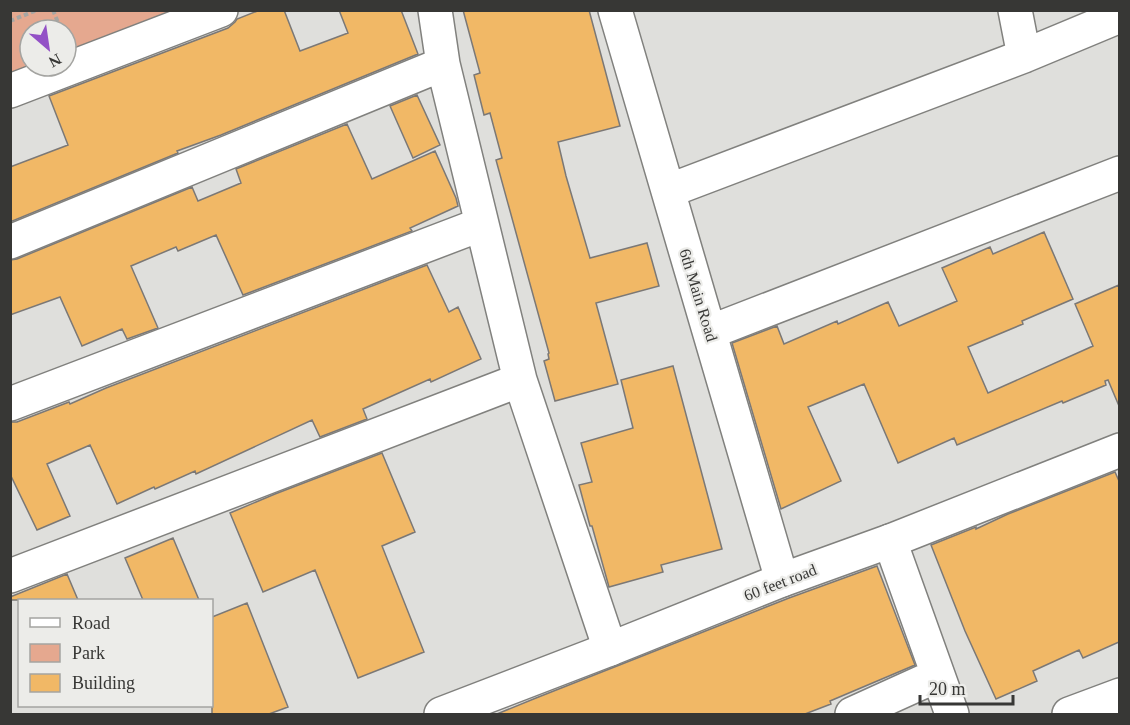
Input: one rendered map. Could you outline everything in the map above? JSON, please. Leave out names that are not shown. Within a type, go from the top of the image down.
[{"type":"street","points":[[10,91],[222,10]]},
{"type":"street","points":[[435,10],[443,64],[520,380],[610,649]]},
{"type":"street","name":"6th Main Road","points":[[615,10],[782,580]]},
{"type":"street","points":[[1015,10],[1024,56]]},
{"type":"street","points":[[668,190],[1024,56],[1119,16]]},
{"type":"street","points":[[10,242],[443,64]]},
{"type":"street","points":[[710,332],[1119,173]]},
{"type":"street","points":[[10,404],[482,224]]},
{"type":"street","points":[[10,576],[520,380]]},
{"type":"street","name":"60 feet road","points":[[441,714],[782,580],[890,542],[1119,450]]},
{"type":"street","points":[[890,542],[952,714]]},
{"type":"street","points":[[852,714],[938,675]]},
{"type":"street","points":[[1069,714],[1119,695]]},
{"type":"path","points":[[10,21],[37,10]]},
{"type":"green space","points":[[11,11],[204,11],[78,59],[78,18],[18,18],[18,78],[11,85]]},
{"type":"building","points":[[260,10],[284,10],[300,51],[348,33],[339,10],[401,10],[418,54],[177,151],[178,153],[10,222],[10,167],[68,145],[49,96],[228,28],[237,19]]},
{"type":"building","points":[[463,10],[589,10],[620,126],[558,142],[566,176],[590,258],[647,243],[659,286],[596,303],[618,384],[555,401],[544,361],[549,359],[549,353],[496,160],[502,158],[490,113],[484,115],[474,75],[480,73]]},
{"type":"building","points":[[417,95],[440,145],[413,158],[390,106]]},
{"type":"building","points":[[347,124],[372,179],[435,151],[458,206],[410,228],[412,231],[243,295],[216,235],[178,251],[176,247],[131,266],[158,328],[127,339],[122,329],[82,346],[60,297],[10,315],[10,260],[192,187],[198,201],[241,183],[236,169]]},
{"type":"building","points":[[1044,232],[1073,299],[1022,321],[1023,324],[968,347],[988,393],[1093,346],[1075,304],[1119,285],[1119,406],[1108,380],[1105,381],[1106,385],[957,445],[954,438],[898,463],[864,384],[808,407],[841,481],[781,509],[732,343],[777,326],[784,344],[888,302],[899,326],[957,301],[942,268],[990,247],[993,254]]},
{"type":"building","points":[[427,265],[449,312],[458,307],[481,359],[363,409],[367,419],[320,437],[312,420],[196,474],[195,471],[117,504],[90,445],[47,464],[70,516],[37,530],[10,474],[10,422],[17,422],[69,402],[70,404],[106,388]]},
{"type":"building","points":[[673,366],[722,549],[661,565],[663,572],[609,587],[579,485],[592,482],[581,443],[633,428],[621,380]]},
{"type":"building","points":[[382,453],[415,532],[382,546],[424,652],[358,678],[315,570],[263,592],[230,513]]},
{"type":"building","points":[[1115,472],[1119,481],[1119,642],[1083,658],[1079,650],[1033,671],[1037,681],[996,699],[965,631],[931,545]]},
{"type":"building","points":[[173,538],[199,599],[143,599],[125,558]]},
{"type":"building","points":[[877,566],[915,665],[830,701],[831,704],[805,714],[497,714],[789,598]]},
{"type":"building","points":[[67,574],[78,599],[10,600],[10,597]]},
{"type":"building","points":[[247,603],[288,707],[269,714],[212,714],[213,617]]}]
